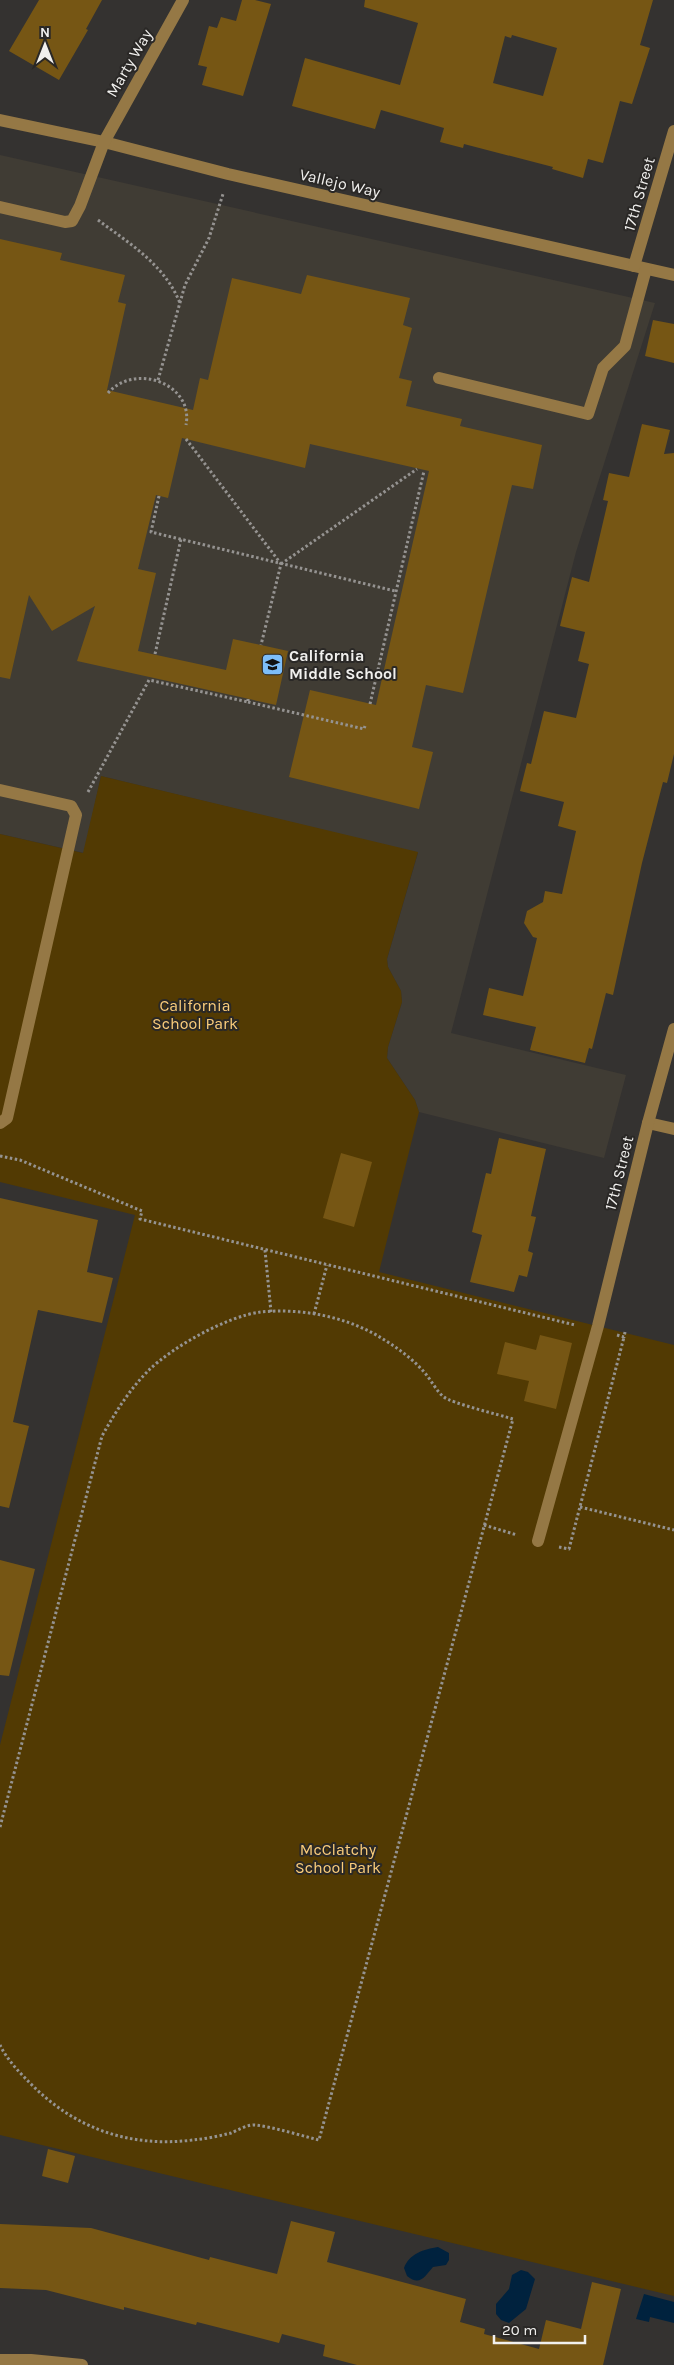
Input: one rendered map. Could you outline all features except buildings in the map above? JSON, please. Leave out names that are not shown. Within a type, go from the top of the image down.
[{"type":"street","name":"Marty Way","points":[[80,206],[104,142],[183,0]]},
{"type":"street","name":"Vallejo Way","points":[[0,120],[104,142],[228,174],[674,275]]},
{"type":"street","name":"17th Street","points":[[439,378],[588,414],[603,368],[625,346],[640,268],[674,131]]},
{"type":"street","points":[[0,206],[65,222],[72,221],[80,206]]},
{"type":"street","points":[[0,790],[71,806],[76,815],[7,1118],[0,1123]]},
{"type":"street","name":"17th Street","points":[[538,1541],[597,1328],[648,1123],[674,1029]]},
{"type":"street","points":[[648,1123],[674,1128]]},
{"type":"street","points":[[0,2360],[31,2360],[82,2365]]},
{"type":"path","points":[[158,380],[186,285],[210,238],[228,174]]},
{"type":"path","points":[[80,206],[148,257],[172,284],[180,303]]},
{"type":"path","points":[[108,393],[123,381],[137,377],[158,380],[177,394],[184,406],[186,425]]},
{"type":"path","points":[[186,439],[281,564]]},
{"type":"path","points":[[261,645],[281,564],[417,468]]},
{"type":"path","points":[[370,704],[424,471]]},
{"type":"path","points":[[159,496],[151,532],[395,591]]},
{"type":"path","points":[[155,654],[181,539]]},
{"type":"path","points":[[76,815],[149,678],[364,729],[365,726]]},
{"type":"path","points":[[0,1156],[20,1160],[142,1211],[140,1220],[597,1328],[624,1337],[625,1332]]},
{"type":"path","points":[[266,1250],[271,1312]]},
{"type":"path","points":[[314,1314],[327,1265]]},
{"type":"path","points":[[0,1827],[102,1436],[127,1395],[148,1371],[170,1351],[222,1323],[260,1312],[314,1314],[376,1334],[393,1345],[424,1372],[444,1398],[512,1418],[319,2140],[254,2125],[229,2133],[194,2140],[153,2143],[113,2135],[85,2125],[63,2112],[38,2092],[20,2073],[0,2045]]},
{"type":"path","points":[[580,1507],[674,1530]]},
{"type":"shaded area","name":"California Middle School","points":[[0,155],[655,303],[576,552],[451,1033],[626,1075],[604,1158],[419,1112],[415,1100],[387,1058],[388,1047],[402,1002],[401,991],[388,967],[387,959],[418,853],[101,776],[84,853],[0,834]]},
{"type":"green space","name":"McClatchy School Park","points":[[101,776],[418,852],[387,959],[388,967],[401,991],[402,1002],[388,1047],[387,1058],[415,1100],[419,1112],[379,1272],[674,1345],[674,2296],[0,2135],[0,1745],[135,1215],[0,1182],[0,834],[83,853]]},
{"type":"water","points":[[438,2247],[449,2253],[449,2260],[446,2265],[433,2267],[425,2277],[419,2280],[407,2276],[404,2268],[409,2259],[422,2251]]},
{"type":"water","points":[[521,2270],[528,2272],[535,2279],[526,2309],[509,2323],[501,2320],[496,2314],[496,2304],[509,2289],[512,2275]]},
{"type":"water","points":[[644,2294],[674,2302],[674,2323],[650,2317],[649,2322],[636,2319]]},
{"type":"place","name":"California Middle School","points":[[273,664]]},
{"type":"park label","name":"California School Park","points":[[195,1014]]}]
